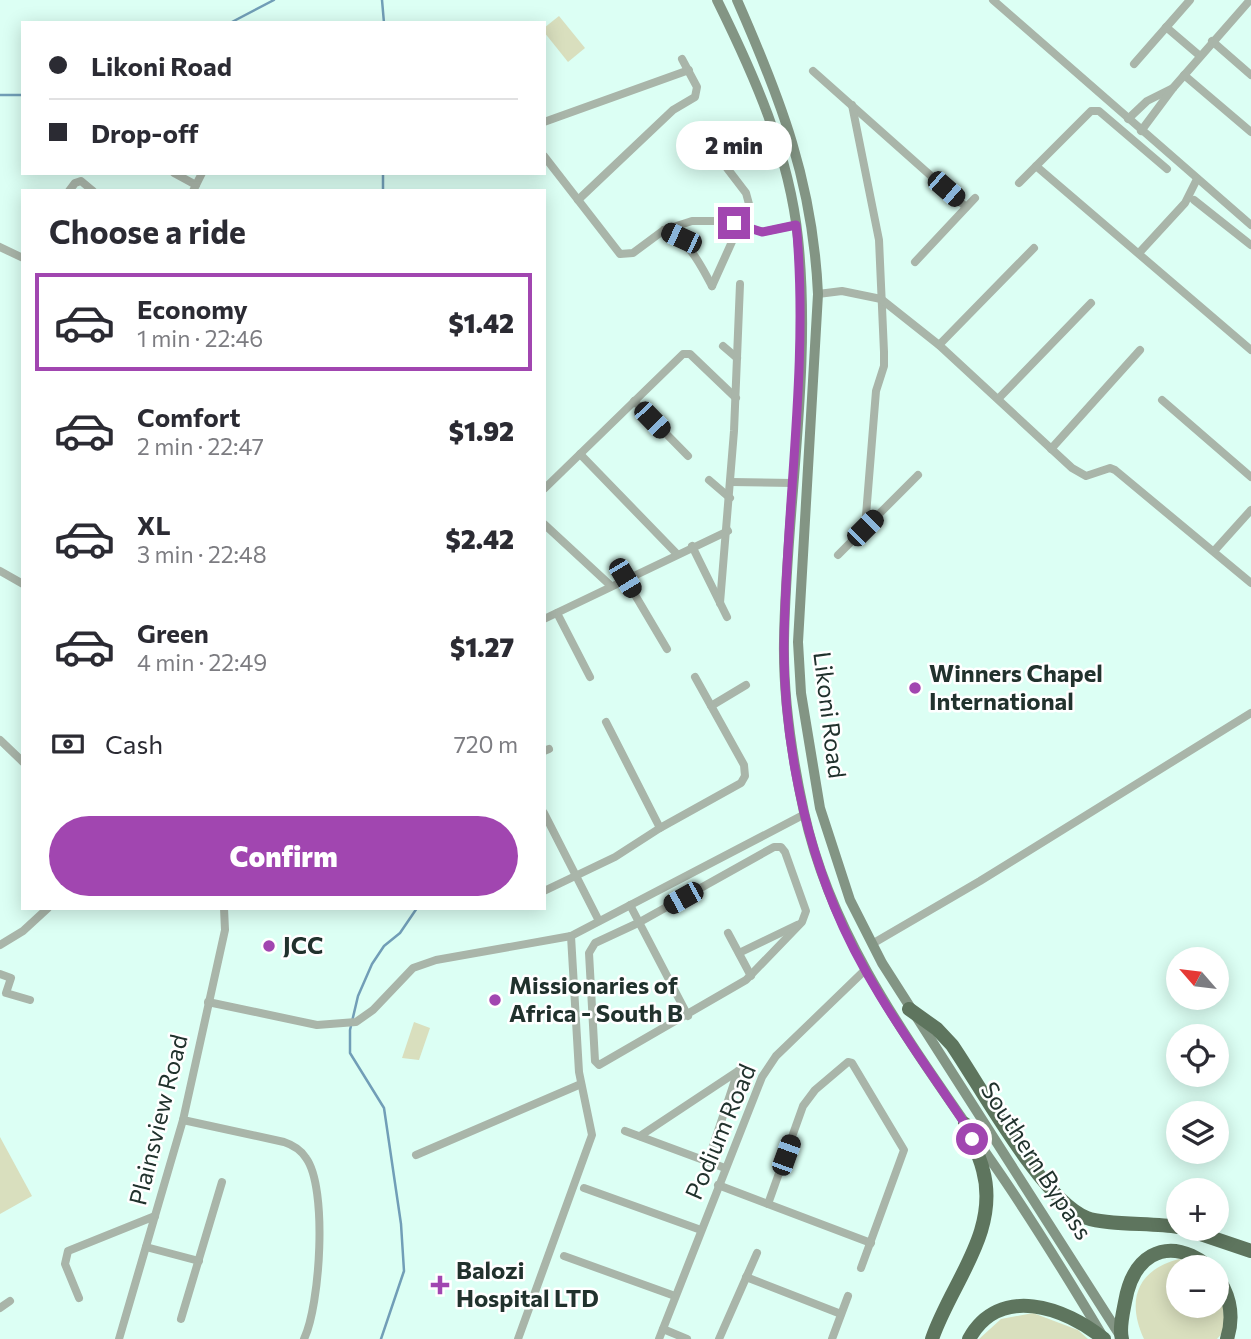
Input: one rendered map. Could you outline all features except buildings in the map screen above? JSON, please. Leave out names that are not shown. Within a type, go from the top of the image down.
[{"type":"highway","points":[[909,1009],[937,1028],[952,1045],[1044,1183],[1072,1210],[1089,1219],[1166,1226]]},
{"type":"highway","points":[[932,1339],[984,1225],[987,1204],[984,1170],[965,1124]]},
{"type":"highway","points":[[1221,1241],[1251,1251]]},
{"type":"highway","points":[[1121,1338],[1131,1278],[1149,1259],[1170,1250],[1194,1253],[1208,1259],[1232,1283],[1238,1307],[1235,1327],[1227,1339]]},
{"type":"highway","points":[[969,1339],[990,1314],[1001,1308],[1023,1304],[1054,1310],[1103,1338]]},
{"type":"main road","name":"Likoni Road","points":[[717,0],[776,136],[796,225],[801,295],[784,667],[805,814],[834,907],[864,971],[965,1124]]},
{"type":"main road","name":"Likoni Road","points":[[737,0],[773,80],[800,163],[816,254],[818,294],[799,653],[808,746],[820,808],[840,874],[872,944],[909,1009]]},
{"type":"main road","points":[[805,814],[820,808]]},
{"type":"main road","name":"Southern Bypass","points":[[909,1009],[1121,1338]]},
{"type":"main road","name":"Southern Bypass","points":[[965,1124],[1056,1257],[1103,1338]]},
{"type":"street","points":[[993,0],[1251,225]]},
{"type":"street","points":[[1134,64],[1190,0]]},
{"type":"street","points":[[1141,131],[1172,88],[1250,0]]},
{"type":"street","points":[[1166,27],[1200,56]]},
{"type":"street","points":[[1212,41],[1251,75]]},
{"type":"street","points":[[578,200],[673,110],[695,97],[697,87],[682,59]]},
{"type":"street","points":[[546,121],[689,70]]},
{"type":"street","points":[[813,71],[966,207]]},
{"type":"street","points":[[1184,75],[1251,132]]},
{"type":"street","points":[[1128,119],[1147,101],[1172,88]]},
{"type":"street","points":[[852,105],[878,240],[884,366],[876,391],[865,528]]},
{"type":"street","points":[[1019,183],[1088,113],[1096,110],[1167,169]]},
{"type":"street","points":[[664,230],[687,244],[712,286],[748,209],[748,199],[720,159],[711,128]]},
{"type":"street","points":[[546,159],[620,254],[633,253],[664,230],[702,219],[762,232],[796,225]]},
{"type":"street","points":[[1036,166],[1249,344]]},
{"type":"street","points":[[177,175],[194,188]]},
{"type":"street","points":[[1189,201],[1197,179]]},
{"type":"street","points":[[70,189],[81,181],[91,189]]},
{"type":"street","points":[[1139,253],[1206,187]]},
{"type":"street","points":[[915,262],[975,198]]},
{"type":"street","points":[[1189,201],[1251,245]]},
{"type":"street","points":[[0,247],[21,257]]},
{"type":"street","points":[[939,345],[1034,248]]},
{"type":"street","points":[[720,603],[728,531],[740,284]]},
{"type":"street","points":[[818,294],[842,290],[881,299],[999,398],[1072,468],[1086,476],[1110,468],[1115,470],[1251,583]]},
{"type":"street","points":[[999,398],[1091,303]]},
{"type":"street","points":[[723,346],[737,358]]},
{"type":"street","points":[[1051,449],[1140,349]]},
{"type":"street","points":[[546,487],[686,353],[736,398]]},
{"type":"street","points":[[1162,400],[1251,477]]},
{"type":"street","points":[[634,401],[688,456]]},
{"type":"street","points":[[580,454],[676,553]]},
{"type":"street","points":[[838,555],[918,475]]},
{"type":"street","points":[[709,480],[730,498]]},
{"type":"street","points":[[731,482],[793,482]]},
{"type":"street","points":[[1214,550],[1251,510]]},
{"type":"street","points":[[546,526],[610,585]]},
{"type":"street","points":[[546,617],[676,553],[728,531]]},
{"type":"street","points":[[692,546],[727,617]]},
{"type":"street","points":[[0,571],[21,583]]},
{"type":"street","points":[[625,578],[667,649]]},
{"type":"street","points":[[557,612],[590,677]]},
{"type":"street","points":[[546,890],[578,877],[741,783],[745,776],[744,765],[695,677]]},
{"type":"street","points":[[711,706],[746,685]]},
{"type":"street","points":[[872,944],[980,881],[1251,713]]},
{"type":"street","points":[[606,722],[660,828]]},
{"type":"street","points":[[0,740],[21,760]]},
{"type":"street","points":[[208,1002],[317,1025],[341,1025],[363,1019],[402,976],[425,962],[571,936],[805,814]]},
{"type":"street","points":[[546,817],[599,921]]},
{"type":"street","points":[[774,847],[781,847],[785,852],[806,911],[802,922],[751,976],[604,1065],[595,1061],[589,953],[596,943],[638,923],[774,847]]},
{"type":"street","points":[[630,905],[688,1016]]},
{"type":"street","points":[[0,945],[23,931],[46,910]]},
{"type":"street","name":"Plainsview Road","points":[[119,1339],[183,1120],[226,924],[224,910]]},
{"type":"street","points":[[739,953],[802,922]]},
{"type":"street","points":[[728,933],[751,976]]},
{"type":"street","points":[[518,1339],[591,1140],[592,1129],[581,1084],[571,936]]},
{"type":"street","name":"Podium Road","points":[[659,1339],[718,1185],[769,1066],[864,971]]},
{"type":"street","points":[[0,974],[11,978],[6,993],[30,1000]]},
{"type":"street","points":[[768,1204],[803,1106],[815,1090],[850,1062],[904,1150],[861,1268]]},
{"type":"street","points":[[639,1136],[737,1071],[708,1161]]},
{"type":"street","points":[[416,1155],[581,1084]]},
{"type":"street","points":[[183,1120],[284,1142],[293,1145],[307,1159],[313,1180],[321,1252],[312,1318],[304,1339]]},
{"type":"street","points":[[625,1131],[725,1168]]},
{"type":"street","points":[[181,1319],[222,1182]]},
{"type":"street","points":[[718,1185],[871,1243]]},
{"type":"street","points":[[584,1188],[701,1230]]},
{"type":"street","points":[[79,1298],[65,1264],[68,1251],[155,1216]]},
{"type":"street","points":[[146,1247],[199,1261]]},
{"type":"street","points":[[719,1339],[757,1253]]},
{"type":"street","points":[[564,1256],[675,1296]]},
{"type":"street","points":[[746,1277],[841,1314]]},
{"type":"street","points":[[832,1339],[848,1296]]},
{"type":"street","points":[[0,1308],[10,1301]]},
{"type":"street","points":[[663,1329],[687,1339]]},
{"type":"green space","points":[[559,16],[585,48],[568,62],[546,34],[546,26]]},
{"type":"green space","points":[[414,1022],[430,1028],[419,1060],[402,1058]]},
{"type":"green space","points":[[0,1137],[32,1196],[0,1214]]},
{"type":"green space","points":[[1165,1264],[1166,1318],[1224,1318],[1225,1330],[1217,1339],[1144,1339],[1136,1312],[1139,1288],[1153,1271]]},
{"type":"green space","points":[[1033,1313],[1078,1330],[1088,1339],[979,1339],[1001,1319]]},
{"type":"waterway","points":[[234,21],[274,0]]},
{"type":"waterway","points":[[382,0],[384,21]]},
{"type":"waterway","points":[[0,95],[21,95]]},
{"type":"waterway","points":[[383,175],[383,189]]},
{"type":"waterway","points":[[381,1339],[404,1271],[401,1224],[384,1108],[350,1053],[350,1030],[358,996],[372,964],[384,946],[400,933],[416,910]]},
{"type":"place","name":"Winners Chapel International","points":[[915,688]]},
{"type":"place","name":"JCC","points":[[269,946]]},
{"type":"place","name":"Missionaries of Africa - South B","points":[[495,1000]]},
{"type":"place","name":"Balozi Hospital LTD","points":[[440,1285]]},
{"type":"route","points":[[734,223],[762,232],[796,225],[801,295],[800,354],[784,667],[793,747],[805,814],[834,907],[864,971],[965,1124],[972,1139]]}]
